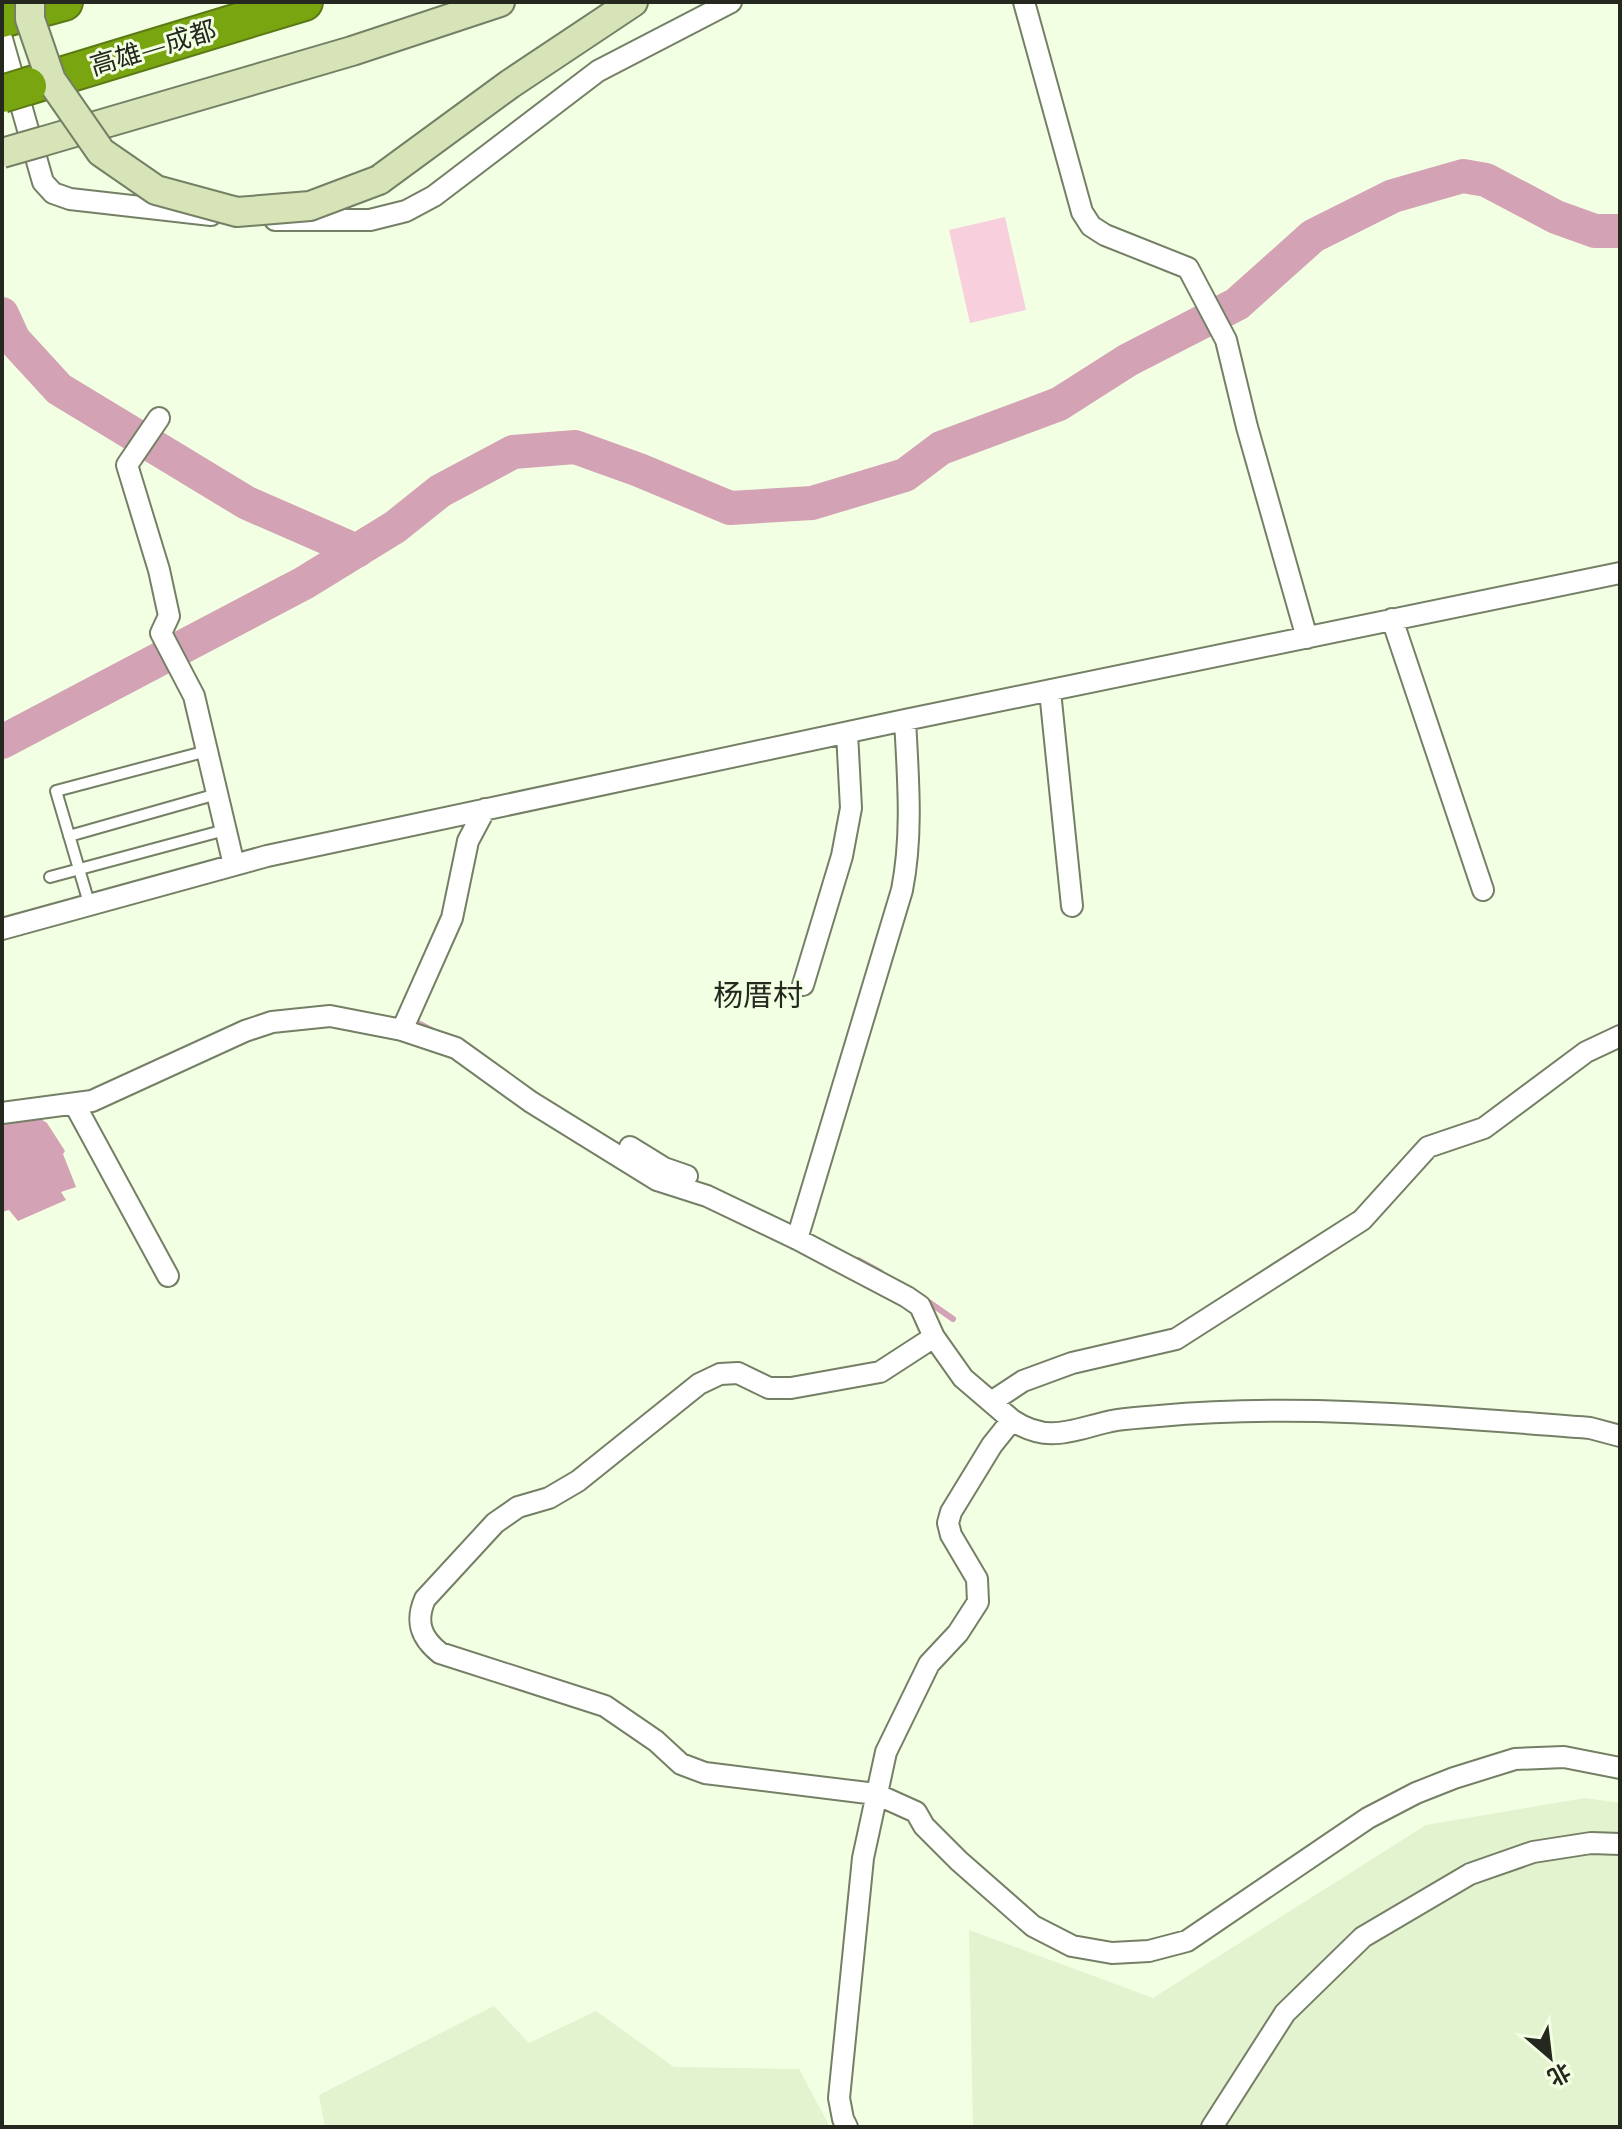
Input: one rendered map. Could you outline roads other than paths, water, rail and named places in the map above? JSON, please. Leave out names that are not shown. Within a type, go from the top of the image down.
[{"type":"highway","points":[[10,19],[64,2]]},
{"type":"highway","name":"高雄—成都","points":[[15,90],[304,2]]},
{"type":"street","points":[[2,153],[352,51],[500,2]]},
{"type":"street","points":[[633,2],[510,84],[379,180],[310,206],[237,212],[156,190],[101,152],[51,80],[30,19],[10,19],[43,182],[53,193],[70,199],[240,219],[370,220],[406,211],[434,196],[598,71],[731,2]]},
{"type":"street","points":[[1024,2],[1082,212],[1091,226],[1105,235],[1188,268],[1226,340],[1247,427],[1307,638]]},
{"type":"street","points":[[159,418],[127,465],[159,570],[169,616],[161,633],[194,696],[234,865]]},
{"type":"street","points":[[2,929],[234,865],[485,809],[1620,573]]},
{"type":"street","points":[[1392,619],[1483,890]]},
{"type":"street","points":[[1050,691],[1072,906]]},
{"type":"street","points":[[797,1239],[902,890],[908,856],[905,720]]},
{"type":"street","points":[[803,985],[842,856],[851,808],[847,733]]},
{"type":"street","points":[[402,1030],[452,918],[468,841],[485,809]]},
{"type":"street","points":[[2,1113],[92,1101],[245,1031],[272,1022],[330,1016],[402,1030],[456,1048],[660,1173],[703,1190],[870,1276],[920,1306],[934,1337],[963,1378],[1026,1430],[1054,1434],[1116,1420],[1201,1412],[1384,1412],[1590,1428],[1620,1436]]},
{"type":"street","points":[[991,1402],[1023,1381],[1072,1363],[1176,1339],[1362,1220],[1428,1147],[1484,1128],[1586,1052],[1620,1036]]},
{"type":"street","points":[[75,1105],[168,1276]]},
{"type":"street","points":[[934,1337],[880,1372],[791,1388],[769,1388],[738,1373],[720,1374],[699,1384],[578,1481],[549,1498],[518,1507],[495,1523],[425,1599],[419,1613],[421,1630],[429,1644],[440,1653],[605,1706],[656,1741],[681,1764],[705,1773],[876,1794],[916,1812],[924,1826],[959,1861],[1033,1926],[1072,1946],[1112,1953],[1149,1951],[1187,1941],[1368,1818],[1442,1783],[1515,1759],[1564,1757],[1620,1768]]},
{"type":"street","points":[[847,2127],[839,2098],[863,1858],[876,1794],[886,1752],[929,1664],[958,1633],[978,1602],[977,1579],[951,1535],[948,1523],[951,1512],[992,1445],[1012,1420]]},
{"type":"street","points":[[1212,2127],[1285,2013],[1363,1937],[1470,1874],[1533,1852],[1591,1843],[1620,1844]]},
{"type":"lane","points":[[89,903],[56,791],[207,751]]},
{"type":"lane","points":[[69,836],[217,794]]},
{"type":"lane","points":[[50,877],[225,830]]},
{"type":"waterway","points":[[2,742],[304,583],[395,527],[440,491],[513,452],[575,447],[730,508],[812,503],[905,475],[941,448],[1059,404],[1128,360],[1237,304],[1313,236],[1393,196],[1463,176],[1486,180],[1556,217],[1595,231],[1620,231]]},
{"type":"waterway","points":[[2,314],[14,340],[59,389],[247,503],[357,551]]},
{"type":"waterway","points":[[418,1023],[437,1033]]},
{"type":"waterway","points":[[858,1260],[880,1272]]},
{"type":"waterway","points":[[923,1298],[953,1319]]},
{"type":"district","name":"杨厝村","points":[[758,996]]}]
